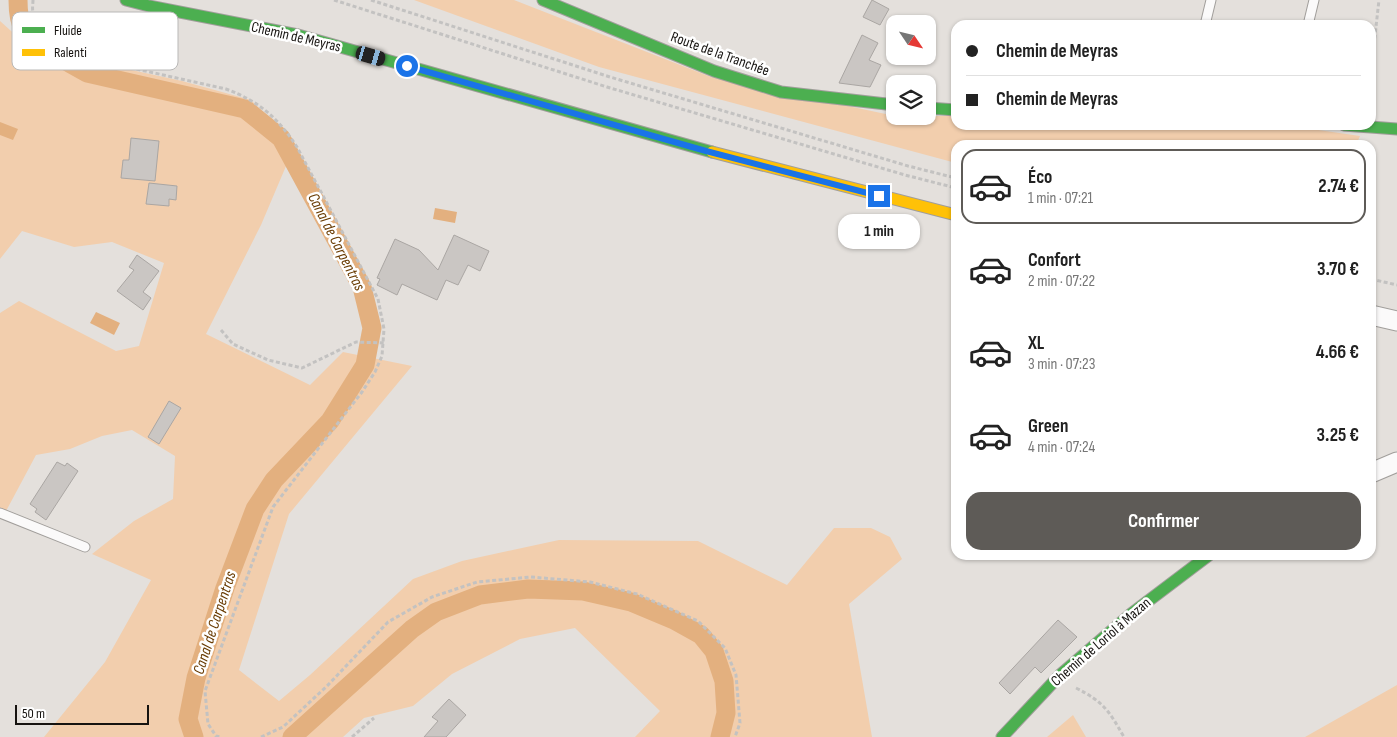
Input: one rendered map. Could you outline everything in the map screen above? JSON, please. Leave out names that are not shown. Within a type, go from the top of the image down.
[{"type":"street","name":"Chemin de Meyras","points":[[126,0],[298,35],[706,151],[951,215]]},
{"type":"street","name":"Route de la Tranchée","points":[[542,0],[714,71],[781,92],[886,104]]},
{"type":"street","points":[[936,109],[951,110]]},
{"type":"street","points":[[1376,127],[1397,129]]},
{"type":"street","points":[[1376,316],[1397,321]]},
{"type":"street","points":[[1376,471],[1397,462]]},
{"type":"street","name":"Chemin de Loriol à Mazan","points":[[1002,737],[1060,675],[1130,614],[1202,560]]},
{"type":"lane","points":[[1206,20],[1211,0]]},
{"type":"lane","points":[[1309,20],[1314,0]]},
{"type":"lane","points":[[0,513],[85,547]]},
{"type":"path","points":[[334,0],[607,87],[905,175],[951,187]]},
{"type":"path","points":[[371,0],[610,77],[908,166],[951,177]]},
{"type":"path","points":[[1376,20],[1378,0]]},
{"type":"path","points":[[143,70],[226,88],[243,95],[265,109],[284,128],[297,147],[378,299],[384,329],[382,356],[375,372],[362,392],[273,507],[205,690],[208,724],[216,736],[221,737]]},
{"type":"path","points":[[1376,280],[1397,285]]},
{"type":"path","points":[[221,330],[233,344],[268,360],[302,368],[356,342],[382,343]]},
{"type":"path","points":[[261,737],[282,727],[328,686],[388,622],[432,597],[477,582],[531,577],[590,582],[637,594],[698,621],[725,648],[736,675],[740,723],[735,737]]},
{"type":"path","points":[[1060,675],[1073,686],[1091,695],[1107,709],[1124,737]]},
{"type":"path","points":[[352,737],[374,718]]},
{"type":"shaded area","points":[[414,0],[514,0],[711,77],[886,114],[886,125],[936,125],[936,116],[951,116],[951,130],[1319,130],[1360,136],[1358,140],[951,140],[951,162],[599,67]]},
{"type":"shaded area","points":[[0,21],[12,32],[12,70],[131,70],[182,81],[251,100],[283,133],[292,152],[261,225],[206,334],[310,385],[343,352],[412,366],[289,514],[239,670],[279,701],[310,675],[413,579],[462,561],[559,540],[698,541],[787,585],[834,528],[871,528],[890,537],[902,559],[849,604],[872,737],[635,737],[660,711],[575,628],[520,639],[452,674],[413,706],[364,718],[343,737],[44,737],[105,662],[151,580],[92,554],[134,521],[173,499],[175,456],[132,430],[102,436],[70,449],[36,455],[5,513],[0,511],[0,313],[19,301],[116,351],[139,346],[164,263],[112,242],[74,247],[22,231],[0,259]]},
{"type":"shaded area","points":[[0,122],[18,129],[13,140],[0,135]]},
{"type":"shaded area","points":[[435,208],[457,212],[455,223],[433,219]]},
{"type":"shaded area","points":[[96,312],[120,323],[114,335],[90,323]]},
{"type":"shaded area","points":[[1397,685],[1397,737],[1305,737]]},
{"type":"shaded area","points":[[1073,715],[1086,737],[1047,737]]},
{"type":"building","points":[[872,0],[889,9],[880,25],[863,17]]},
{"type":"building","points":[[862,35],[878,43],[869,60],[881,65],[870,87],[839,83]]},
{"type":"building","points":[[131,138],[159,141],[155,181],[121,178],[123,160],[129,160]]},
{"type":"building","points":[[149,183],[177,186],[176,200],[169,199],[169,206],[146,204]]},
{"type":"building","points":[[454,235],[489,251],[480,271],[468,265],[458,285],[446,280],[437,300],[402,284],[397,295],[377,285],[380,279],[377,278],[395,239],[419,250],[438,270]]},
{"type":"building","points":[[137,255],[159,271],[143,292],[151,298],[143,310],[117,291],[134,270],[129,267]]},
{"type":"building","points":[[169,401],[181,408],[159,444],[148,437]]},
{"type":"building","points":[[57,462],[65,466],[67,463],[78,471],[46,520],[35,512],[37,509],[30,504]]},
{"type":"building","points":[[1058,620],[1077,637],[1041,673],[1035,667],[1010,694],[999,683]]},
{"type":"building","points":[[449,699],[466,715],[446,737],[424,737],[438,721],[432,717]]},
{"type":"waterway","name":"Canal de Carpentras","points":[[18,0],[19,12]]},
{"type":"waterway","name":"Canal de Carpentras","points":[[82,70],[87,73],[245,109],[281,138],[362,287],[372,328],[365,365],[330,421],[274,480],[255,509],[225,588],[196,678],[188,719],[194,737]]},
{"type":"waterway","name":"Canal de Carpentras","points":[[292,737],[412,629],[436,612],[480,595],[528,589],[583,591],[631,602],[674,620],[701,635],[714,651],[724,681],[726,713],[720,737]]},
{"type":"traffic: fast","points":[[126,0],[298,35],[712,152]]},
{"type":"traffic: fast","points":[[543,0],[714,71],[781,92],[886,104]]},
{"type":"traffic: fast","points":[[936,109],[951,110]]},
{"type":"traffic: fast","points":[[1376,127],[1397,129]]},
{"type":"traffic: fast","points":[[1002,737],[1060,675],[1131,614],[1202,560]]},
{"type":"traffic: slow","points":[[712,152],[951,214]]},
{"type":"route","points":[[407,66],[706,151],[879,196]]}]
